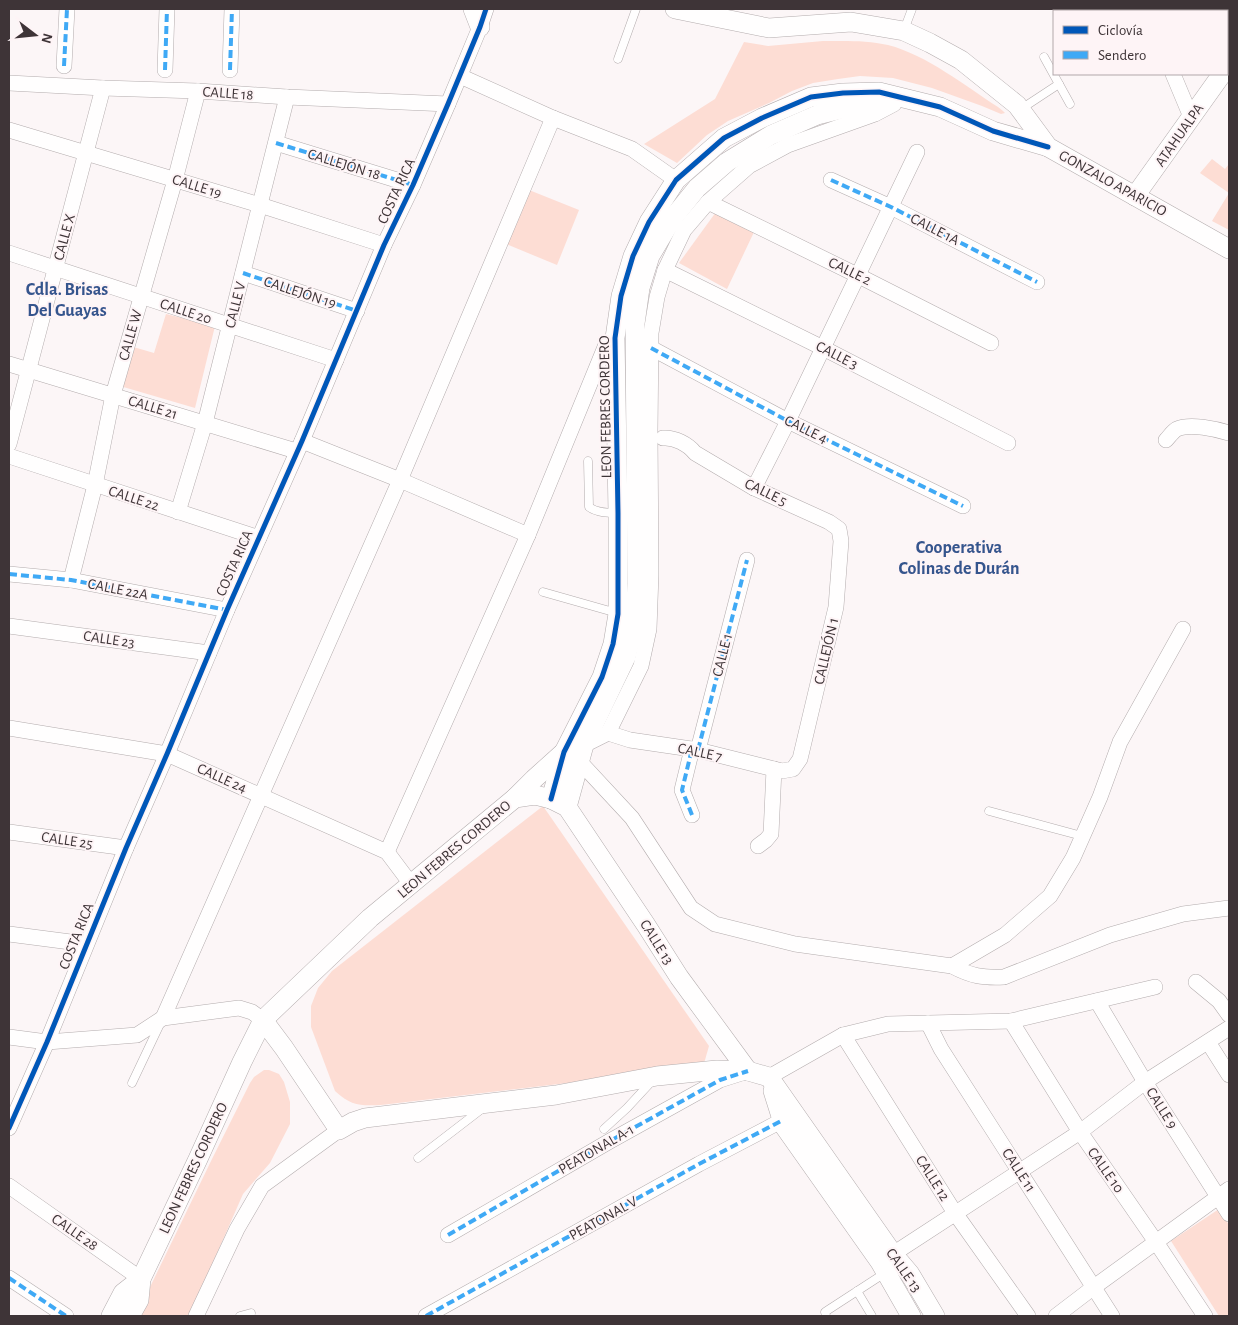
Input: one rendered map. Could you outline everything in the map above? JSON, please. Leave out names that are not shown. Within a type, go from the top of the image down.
[{"type":"street","points":[[64,66],[67,9]]},
{"type":"street","points":[[165,70],[167,9]]},
{"type":"street","points":[[230,70],[232,9]]},
{"type":"street","points":[[473,9],[480,27]]},
{"type":"street","name":"COSTA RICA","points":[[9,1128],[47,1042],[126,848],[227,610],[384,245],[413,185],[448,104],[486,9]]},
{"type":"street","name":"GONZALO APARICIO","points":[[675,9],[769,28],[851,22],[904,31],[961,60],[1018,105],[1048,147],[1229,249]]},
{"type":"street","points":[[1173,75],[1191,117]]},
{"type":"street","name":"ATAHUALPA","points":[[1135,196],[1221,75]]},
{"type":"street","points":[[460,76],[553,118],[632,149],[676,180]]},
{"type":"street","name":"CALLE 18","points":[[9,83],[448,104]]},
{"type":"street","name":"CALLE X","points":[[9,444],[103,88]]},
{"type":"street","name":"CALLE W","points":[[71,580],[95,485],[113,395],[198,91]]},
{"type":"street","name":"LEON FEBRES CORDERO","points":[[576,753],[626,657],[635,620],[641,431],[635,324],[640,288],[650,256],[672,219],[697,188],[727,162],[771,135],[817,115],[840,101],[879,92],[904,100],[940,107],[993,131],[1048,147]]},
{"type":"street","name":"CALLE V","points":[[178,512],[205,423],[287,97]]},
{"type":"street","name":"LEON FEBRES CORDERO","points":[[130,1316],[139,1300],[141,1279],[242,1062],[264,1020],[370,918],[515,798],[535,795],[559,803],[613,644],[618,614],[618,513],[641,431],[615,338],[621,296],[633,256],[649,222],[676,180],[724,138],[762,118],[810,97],[840,101]]},
{"type":"street","points":[[515,798],[534,779],[608,734],[641,666],[649,629],[651,574],[641,431],[656,297],[664,270],[684,230],[708,202],[749,166],[788,145],[875,114],[904,100]]},
{"type":"street","points":[[163,1018],[400,480],[553,118]]},
{"type":"street","name":"CALLE 19","points":[[9,130],[260,205],[384,245]]},
{"type":"street","name":"CALLEJÓN 18","points":[[276,143],[413,185]]},
{"type":"street","points":[[754,488],[859,276],[917,152]]},
{"type":"street","name":"CALLE 1A","points":[[832,180],[891,207],[1037,282]]},
{"type":"street","name":"CALLE 2","points":[[708,202],[991,343]]},
{"type":"street","name":"CALLE 20","points":[[9,253],[336,360]]},
{"type":"street","name":"CALLE 3","points":[[664,270],[823,348],[1008,443]]},
{"type":"street","name":"CALLEJÓN 19","points":[[243,273],[357,311]]},
{"type":"street","points":[[387,852],[528,535],[602,353],[605,347],[615,338]]},
{"type":"street","name":"CALLE 4","points":[[651,348],[788,421],[963,506]]},
{"type":"street","name":"CALLE 21","points":[[9,364],[205,423],[299,446],[400,480],[528,535]]},
{"type":"street","points":[[1166,440],[1177,429],[1194,426],[1229,433]]},
{"type":"street","name":"CALLE 5","points":[[641,431],[670,437],[754,488],[829,522],[839,529]]},
{"type":"street","name":"CALLE 22","points":[[9,456],[259,538]]},
{"type":"street","name":"CALLEJÓN 1","points":[[793,769],[800,760],[836,607],[841,541],[839,529]]},
{"type":"street","name":"CALLE 1","points":[[692,815],[682,790],[695,750],[747,560]]},
{"type":"street","name":"CALLE 22A","points":[[9,574],[71,580],[227,610]]},
{"type":"street","name":"CALLE 23","points":[[9,626],[209,653]]},
{"type":"street","points":[[952,966],[1004,935],[1050,896],[1073,858],[1100,797],[1120,742],[1183,628]]},
{"type":"street","name":"CALLE 24","points":[[9,728],[167,754],[387,852],[411,884]]},
{"type":"street","name":"CALLE 7","points":[[608,734],[630,740],[695,750],[782,771],[793,769]]},
{"type":"street","points":[[576,753],[632,818],[690,908],[715,924],[795,944],[952,966],[966,974],[989,978],[1004,977],[1110,935],[1183,914],[1229,908]]},
{"type":"street","points":[[758,846],[771,834],[774,768]]},
{"type":"street","name":"CALLE 13","points":[[559,803],[646,926],[679,977],[748,1071]]},
{"type":"street","name":"CALLE 25","points":[[9,832],[126,848]]},
{"type":"street","points":[[9,934],[86,944]]},
{"type":"street","points":[[1196,982],[1219,1001],[1229,1015]]},
{"type":"street","points":[[196,1316],[237,1228],[262,1186],[339,1130],[353,1122],[365,1118],[556,1095],[657,1076],[716,1070],[748,1071],[770,1077],[843,1035],[888,1024],[1011,1021],[1155,987]]},
{"type":"street","name":"CALLE 9","points":[[1097,1001],[1145,1082],[1223,1193],[1229,1214]]},
{"type":"street","points":[[9,1037],[47,1042],[137,1035],[163,1018],[238,1008],[252,1012],[264,1020],[339,1130]]},
{"type":"street","name":"CALLE 10","points":[[1011,1021],[1080,1132],[1206,1316]]},
{"type":"street","name":"CALLE 11","points":[[928,1023],[942,1049],[1112,1316]]},
{"type":"street","points":[[890,1263],[955,1213],[1080,1132],[1145,1082],[1229,1028]]},
{"type":"street","name":"CALLE 12","points":[[843,1035],[955,1213],[1028,1316]]},
{"type":"street","points":[[1208,1042],[1229,1075]]},
{"type":"street","name":"PEATONAL A-1","points":[[448,1235],[720,1080],[748,1071]]},
{"type":"street","name":"CALLE 13","points":[[770,1077],[781,1121],[784,1126],[837,1188]]},
{"type":"street","name":"CALLE 13","points":[[770,1077],[837,1188],[890,1263],[911,1316]]},
{"type":"street","name":"PEATONAL V","points":[[426,1316],[699,1164],[781,1121]]},
{"type":"street","name":"CALLE 28","points":[[9,1186],[141,1279]]},
{"type":"street","points":[[1056,1316],[1223,1193]]},
{"type":"street","name":"CALLE 13","points":[[890,1263],[910,1274],[935,1316]]},
{"type":"street","points":[[9,1278],[66,1316]]},
{"type":"street","name":"LEON FEBRES CORDERO","points":[[111,1316],[123,1293],[141,1279]]},
{"type":"lane","points":[[618,58],[636,9]]},
{"type":"lane","points":[[904,31],[912,9]]},
{"type":"lane","points":[[1044,57],[1053,73]]},
{"type":"lane","points":[[1054,75],[1070,104]]},
{"type":"lane","points":[[1020,110],[1059,84]]},
{"type":"lane","points":[[588,461],[589,508],[601,512],[618,513]]},
{"type":"lane","points":[[543,592],[618,614]]},
{"type":"lane","points":[[989,811],[1082,836]]},
{"type":"lane","points":[[132,1083],[163,1018]]},
{"type":"lane","points":[[604,1129],[657,1076]]},
{"type":"lane","points":[[418,1158],[491,1102]]},
{"type":"lane","points":[[826,1316],[825,1312],[857,1291],[890,1263]]},
{"type":"lane","points":[[857,1291],[872,1316]]},
{"type":"lane","points":[[240,1316],[251,1313]]},
{"type":"shaded area","points":[[823,41],[872,42],[903,50],[931,63],[1005,113],[1001,114],[932,88],[893,78],[860,76],[813,83],[728,121],[707,135],[677,163],[644,144],[715,99],[744,42],[768,46]]},
{"type":"shaded area","points":[[1212,159],[1225,169],[1229,164],[1229,193],[1200,173]]},
{"type":"shaded area","points":[[529,190],[579,210],[557,265],[506,244]]},
{"type":"shaded area","points":[[1229,193],[1229,230],[1212,221]]},
{"type":"shaded area","points":[[716,212],[754,232],[727,289],[679,263]]},
{"type":"shaded area","points":[[166,314],[215,326],[195,408],[120,386],[130,346],[154,353]]},
{"type":"shaded area","points":[[543,806],[709,1046],[703,1067],[381,1105],[362,1105],[346,1100],[335,1091],[311,1027],[311,1006],[318,988],[332,971]]},
{"type":"shaded area","points":[[264,1070],[279,1074],[284,1082],[290,1102],[290,1124],[270,1163],[243,1194],[188,1316],[136,1316],[250,1083],[254,1077]]},
{"type":"shaded area","points":[[1219,1209],[1229,1225],[1229,1316],[1219,1316],[1171,1241]]},
{"type":"marked path","points":[[64,66],[67,9]]},
{"type":"marked path","points":[[165,70],[167,9]]},
{"type":"marked path","points":[[230,70],[232,9]]},
{"type":"marked path","points":[[276,143],[413,185]]},
{"type":"marked path","points":[[831,180],[891,207],[1037,282]]},
{"type":"marked path","points":[[243,273],[357,311]]},
{"type":"marked path","points":[[651,348],[788,421],[963,506]]},
{"type":"marked path","points":[[698,750],[747,560]]},
{"type":"marked path","points":[[9,574],[71,580],[227,610]]},
{"type":"marked path","points":[[692,749],[682,790],[692,815]]},
{"type":"marked path","points":[[448,1235],[720,1080],[748,1071]]},
{"type":"marked path","points":[[426,1316],[699,1164],[781,1121]]},
{"type":"marked path","points":[[9,1278],[66,1316]]},
{"type":"cycle path","points":[[9,1128],[47,1042],[126,848],[227,610],[302,441],[384,245],[413,185],[448,104],[486,9]]},
{"type":"cycle path","points":[[551,799],[564,752],[602,677],[613,644],[618,614],[615,338],[621,296],[633,256],[649,222],[676,180],[724,138],[762,118],[811,97],[843,93],[879,92],[940,107],[993,131],[1048,147]]},
{"type":"district","name":"Cdla. Brisas Del Guayas","points":[[67,299]]},
{"type":"district","name":"Cooperativa Colinas de Durán","points":[[959,557]]}]
